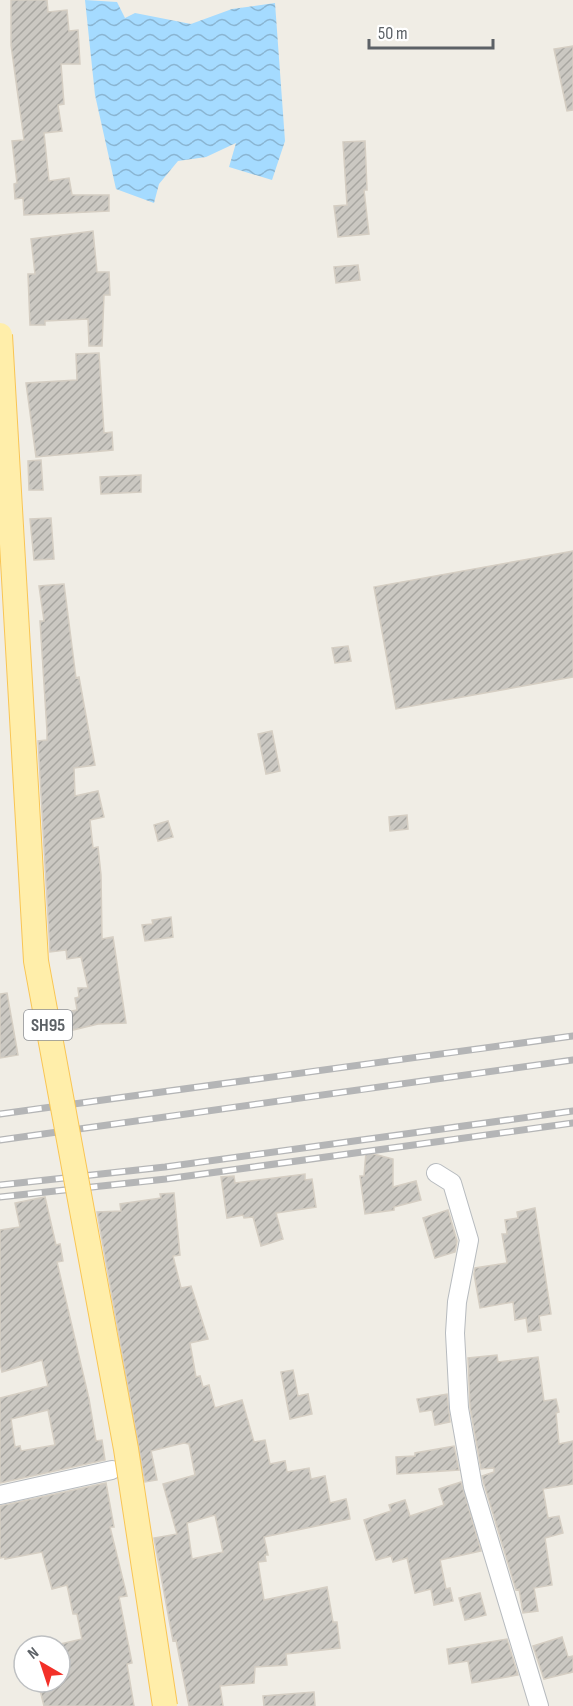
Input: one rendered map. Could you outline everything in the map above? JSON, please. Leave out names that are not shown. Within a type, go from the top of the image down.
[{"type":"main road","name":"SH95","points":[[0,335],[36,961],[126,1449],[165,1706]]},
{"type":"street","points":[[436,1173],[452,1183],[469,1240],[459,1288],[455,1333],[458,1399],[473,1487],[539,1706]]},
{"type":"street","points":[[0,1495],[112,1470]]},
{"type":"water","points":[[85,0],[117,2],[125,18],[135,13],[191,24],[232,9],[275,3],[285,141],[272,180],[229,167],[236,143],[206,157],[178,161],[159,184],[154,203],[116,189],[95,95]]},
{"type":"building","points":[[11,0],[47,0],[48,12],[67,10],[69,31],[78,30],[80,64],[61,64],[64,104],[58,105],[62,131],[44,133],[49,181],[69,178],[72,195],[109,195],[109,211],[24,215],[23,198],[15,199],[14,184],[17,183],[12,141],[24,140],[11,45]]},
{"type":"building","points":[[573,46],[573,110],[567,111],[554,49]]},
{"type":"building","points":[[365,141],[367,190],[364,190],[369,234],[338,237],[334,206],[347,205],[343,142]]},
{"type":"building","points":[[93,231],[97,272],[109,272],[110,295],[104,295],[102,346],[89,346],[88,319],[45,321],[45,325],[30,325],[28,274],[35,274],[31,239]]},
{"type":"building","points":[[358,265],[360,280],[336,283],[334,267]]},
{"type":"building","points":[[99,353],[104,433],[112,432],[113,450],[36,457],[26,383],[77,380],[76,354]]},
{"type":"building","points":[[41,460],[43,490],[29,490],[28,461]]},
{"type":"building","points":[[141,475],[141,492],[101,494],[100,477]]},
{"type":"building","points":[[51,518],[54,559],[34,560],[30,519]]},
{"type":"building","points":[[573,551],[573,677],[396,709],[374,587]]},
{"type":"building","points":[[64,584],[76,678],[79,677],[95,765],[74,768],[75,796],[98,791],[104,817],[90,820],[93,848],[98,847],[101,875],[102,939],[113,937],[126,1023],[98,1024],[73,1030],[72,1027],[65,1028],[61,1013],[77,1010],[75,998],[79,997],[78,988],[88,988],[81,957],[67,959],[66,950],[50,952],[38,741],[47,740],[40,621],[44,621],[39,586]]},
{"type":"building","points":[[348,646],[351,661],[335,663],[332,648]]},
{"type":"building","points":[[272,731],[280,771],[266,774],[258,734]]},
{"type":"building","points":[[407,815],[408,829],[390,831],[389,817]]},
{"type":"building","points":[[168,821],[173,837],[158,841],[154,825]]},
{"type":"building","points":[[171,917],[173,937],[145,941],[142,925],[153,924],[152,920]]},
{"type":"building","points":[[7,993],[18,1055],[0,1058],[0,994]]},
{"type":"building","points":[[366,1152],[393,1159],[393,1187],[416,1181],[421,1200],[394,1207],[394,1210],[365,1214],[360,1176],[364,1176]]},
{"type":"building","points":[[305,1174],[305,1180],[312,1179],[316,1207],[276,1213],[283,1239],[261,1246],[253,1217],[244,1218],[243,1215],[227,1218],[221,1177],[234,1176],[235,1183]]},
{"type":"building","points":[[174,1193],[180,1255],[173,1256],[181,1288],[191,1286],[208,1339],[190,1343],[196,1377],[200,1376],[203,1387],[209,1385],[215,1408],[242,1400],[254,1442],[265,1440],[270,1464],[285,1461],[287,1472],[309,1468],[311,1479],[325,1476],[330,1503],[346,1499],[350,1519],[264,1537],[268,1555],[265,1555],[266,1561],[258,1562],[264,1600],[327,1587],[333,1622],[337,1622],[340,1648],[286,1654],[287,1665],[255,1667],[254,1683],[220,1686],[223,1706],[189,1706],[176,1640],[173,1641],[154,1538],[177,1534],[163,1484],[195,1475],[189,1444],[184,1443],[151,1451],[157,1480],[145,1482],[97,1212],[121,1211],[120,1204],[161,1198],[160,1194]],"holes":[[[215,1515],[223,1552],[192,1559],[187,1523]]]},
{"type":"building","points":[[45,1197],[56,1245],[60,1244],[63,1261],[57,1262],[89,1399],[96,1441],[102,1440],[105,1460],[0,1483],[0,1398],[48,1386],[42,1360],[2,1372],[0,1364],[0,1230],[20,1227],[15,1203]],"holes":[[[48,1410],[55,1445],[21,1451],[20,1446],[15,1447],[11,1419]]]},
{"type":"building","points":[[535,1208],[551,1314],[539,1316],[541,1330],[528,1332],[526,1318],[515,1320],[513,1302],[480,1308],[474,1274],[475,1268],[507,1263],[502,1234],[507,1234],[505,1220],[518,1218],[517,1212]]},
{"type":"building","points":[[448,1210],[457,1241],[455,1252],[435,1258],[423,1218]]},
{"type":"building","points":[[497,1355],[498,1362],[538,1357],[544,1401],[556,1399],[559,1412],[556,1413],[559,1444],[573,1441],[573,1484],[543,1489],[548,1518],[559,1516],[563,1533],[545,1538],[552,1585],[534,1588],[538,1611],[523,1613],[519,1589],[516,1590],[482,1476],[494,1472],[494,1468],[481,1469],[470,1407],[468,1358]]},
{"type":"building","points":[[293,1370],[298,1396],[308,1394],[312,1414],[290,1419],[281,1372]]},
{"type":"building","points":[[447,1394],[450,1422],[435,1425],[432,1410],[420,1412],[417,1399]]},
{"type":"building","points":[[454,1446],[459,1470],[397,1474],[396,1457],[415,1456],[415,1453]]},
{"type":"building","points":[[461,1482],[481,1551],[440,1560],[446,1589],[450,1588],[453,1601],[434,1605],[431,1589],[415,1593],[407,1558],[393,1562],[391,1556],[376,1560],[364,1520],[391,1511],[389,1505],[405,1500],[410,1516],[444,1505],[439,1489]]},
{"type":"building","points":[[106,1483],[114,1527],[110,1527],[127,1596],[119,1597],[132,1663],[127,1664],[134,1706],[44,1706],[41,1694],[72,1694],[72,1641],[82,1639],[77,1614],[73,1614],[67,1585],[52,1589],[42,1552],[0,1558],[0,1506]]},
{"type":"building","points":[[480,1593],[486,1615],[465,1620],[459,1598]]},
{"type":"building","points":[[562,1637],[568,1657],[573,1656],[573,1672],[544,1679],[533,1646]]},
{"type":"building","points":[[507,1639],[518,1675],[472,1683],[468,1661],[449,1664],[447,1649]]},
{"type":"building","points":[[314,1692],[315,1706],[264,1706],[263,1696]]},
{"type":"railway","points":[[0,1114],[573,1036]]},
{"type":"railway","points":[[0,1140],[573,1060]]},
{"type":"railway","points":[[0,1185],[165,1167],[573,1111]]},
{"type":"railway","points":[[0,1197],[166,1179],[573,1123]]}]
